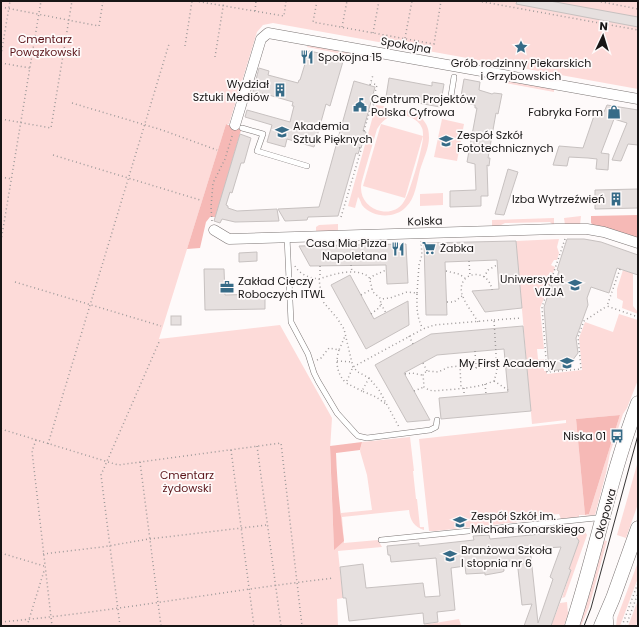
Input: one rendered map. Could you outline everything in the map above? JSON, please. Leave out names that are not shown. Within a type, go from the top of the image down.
[{"type":"main road","name":"Okopowa","points":[[572,626],[582,597],[626,438],[638,403]]},
{"type":"main road","points":[[601,626],[610,607],[638,528]]},
{"type":"street","name":"Spokojna","points":[[238,126],[261,39],[268,33],[638,99]]},
{"type":"street","name":"Kolska","points":[[214,230],[229,239],[587,229],[604,232],[638,243]]},
{"type":"lane","points":[[450,96],[454,77]]},
{"type":"lane","points":[[238,126],[262,134],[257,151],[307,166]]},
{"type":"lane","points":[[287,238],[290,284],[290,319],[312,361],[314,372],[337,413],[358,436],[366,438],[434,429],[437,420]]},
{"type":"lane","points":[[381,540],[596,518],[603,520]]},
{"type":"lane","points":[[610,607],[611,626]]},
{"type":"path","points":[[1,55],[10,1]]},
{"type":"path","points":[[1,241],[41,1]]},
{"type":"path","points":[[1,119],[51,128],[72,1]]},
{"type":"path","points":[[1,7],[99,26],[103,1]]},
{"type":"path","points":[[185,46],[192,1]]},
{"type":"path","points":[[195,1],[223,7],[284,16],[286,1]]},
{"type":"path","points":[[215,56],[224,1]]},
{"type":"path","points":[[255,11],[256,1]]},
{"type":"path","points":[[317,1],[313,22],[434,44],[441,1]]},
{"type":"path","points":[[342,27],[347,1]]},
{"type":"path","points":[[373,33],[379,1]]},
{"type":"path","points":[[405,39],[412,1]]},
{"type":"path","points":[[478,1],[638,30]]},
{"type":"path","points":[[597,1],[638,8]]},
{"type":"path","points":[[623,6],[624,1]]},
{"type":"path","points":[[48,444],[169,44]]},
{"type":"path","points":[[1,63],[30,68]]},
{"type":"path","points":[[364,131],[370,110],[372,109],[376,98],[374,96],[377,85],[371,84],[373,75]]},
{"type":"path","points":[[72,103],[144,126],[162,130],[217,150]]},
{"type":"path","points":[[214,230],[211,207],[213,183],[226,159],[238,126]]},
{"type":"path","points":[[341,217],[360,155],[361,150],[359,147]]},
{"type":"path","points":[[53,155],[200,200]]},
{"type":"path","points":[[1,177],[12,179]]},
{"type":"path","points":[[566,237],[542,307],[548,372],[581,369],[578,337],[584,321],[607,306],[620,269]]},
{"type":"path","points":[[421,241],[422,255],[419,265],[416,311],[423,329]]},
{"type":"path","points":[[469,261],[470,276]]},
{"type":"path","points":[[295,263],[296,268],[300,272],[309,277],[320,278],[332,274],[352,272],[364,274],[370,279],[375,295],[381,298],[390,298],[407,292],[417,293]]},
{"type":"path","points":[[484,276],[488,270],[497,265]]},
{"type":"path","points":[[320,266],[321,293],[324,303],[341,324],[346,335],[353,367],[358,372],[369,378],[379,390],[402,434]]},
{"type":"path","points":[[351,266],[352,272]]},
{"type":"path","points":[[370,279],[386,270]]},
{"type":"path","points":[[446,270],[459,274],[465,278]]},
{"type":"path","points":[[478,322],[462,296],[461,285],[465,278],[480,275],[489,280],[492,290]]},
{"type":"path","points":[[15,282],[162,326]]},
{"type":"path","points":[[361,295],[372,289]]},
{"type":"path","points":[[446,302],[454,302],[462,296]]},
{"type":"path","points":[[372,314],[378,310],[381,298]]},
{"type":"path","points":[[380,304],[386,313]]},
{"type":"path","points":[[607,306],[638,317]]},
{"type":"path","points":[[346,383],[353,367],[423,329],[434,325],[521,318]]},
{"type":"path","points":[[427,370],[423,375],[424,386],[433,391],[462,388],[494,381],[497,374],[497,366],[494,320]]},
{"type":"path","points":[[346,335],[339,350],[337,361],[338,372],[346,383],[376,397],[387,405]]},
{"type":"path","points":[[409,336],[413,344]]},
{"type":"path","points":[[120,626],[101,475],[159,342]]},
{"type":"path","points":[[312,361],[321,358],[329,348],[339,350]]},
{"type":"path","points":[[475,351],[476,368]]},
{"type":"path","points":[[337,361],[352,362]]},
{"type":"path","points":[[423,363],[427,370],[438,372],[454,366],[476,368],[497,366]]},
{"type":"path","points":[[460,366],[464,396]]},
{"type":"path","points":[[405,374],[412,372],[423,375]]},
{"type":"path","points":[[362,391],[369,378]]},
{"type":"path","points":[[494,381],[508,390]]},
{"type":"path","points":[[485,384],[486,394]]},
{"type":"path","points":[[414,391],[424,386]]},
{"type":"path","points":[[1,429],[118,465],[281,443],[302,626]]},
{"type":"path","points":[[36,440],[32,451],[52,626]]},
{"type":"path","points":[[257,446],[281,626]]},
{"type":"path","points":[[232,450],[254,626]]},
{"type":"path","points":[[140,462],[161,626]]},
{"type":"path","points":[[43,554],[267,525]]},
{"type":"path","points":[[1,553],[45,567]]},
{"type":"path","points":[[27,626],[45,567]]},
{"type":"path","points":[[1,622],[51,618],[275,585],[334,578]]},
{"type":"path","points":[[622,626],[638,583]]},
{"type":"path","points":[[626,626],[638,593]]},
{"type":"green space","name":"Cmentarz żydowski","points":[[1,1],[638,1],[638,89],[273,23],[263,25],[257,32],[229,124],[226,124],[159,339],[280,325],[332,418],[330,450],[334,550],[341,513],[372,510],[367,475],[360,451],[362,442],[410,437],[420,527],[424,527],[424,530],[413,523],[409,510],[342,517],[344,543],[378,540],[382,547],[338,551],[343,598],[337,599],[338,626],[1,626]]},
{"type":"green space","points":[[308,45],[353,53],[352,56],[307,47]]},
{"type":"green space","points":[[505,80],[554,89],[554,92],[505,83]]},
{"type":"green space","points":[[376,105],[384,106],[382,114],[405,110],[420,116],[427,127],[429,142],[412,200],[409,204],[396,214],[390,215],[377,215],[366,209],[358,197],[355,208],[348,206]],"holes":[[[397,114],[415,119],[422,128],[423,137],[421,150],[406,199],[396,209],[387,212],[373,208],[364,200],[361,192],[361,183],[377,129],[383,121]]]},
{"type":"green space","points":[[442,119],[464,124],[457,161],[434,157]]},
{"type":"green space","points":[[381,124],[423,136],[405,198],[363,186]]},
{"type":"green space","points":[[443,193],[443,205],[420,206],[420,194]]},
{"type":"green space","points":[[581,216],[580,225],[565,225],[564,218]]},
{"type":"green space","points":[[554,218],[554,226],[550,222],[505,223],[497,227],[492,226],[492,220]]},
{"type":"green space","points":[[338,224],[338,232],[316,231],[316,227],[319,225]]},
{"type":"green space","points":[[559,239],[557,247],[559,253],[557,260],[554,260],[551,265],[555,267],[553,273],[550,272],[548,277],[551,279],[549,285],[546,284],[543,290],[547,291],[540,308],[544,349],[537,349],[538,359],[544,359],[544,371],[546,371],[547,374],[582,370],[579,338],[585,322],[613,332],[619,314],[638,320],[638,380],[627,408],[623,414],[610,453],[595,515],[584,516],[589,514],[620,415],[576,419],[585,515],[561,519],[559,514],[529,517],[529,521],[429,531],[419,439],[566,423],[566,420],[532,424],[516,241]]},
{"type":"green space","points":[[623,270],[633,273],[633,306],[638,314],[622,308],[623,301],[617,298],[617,289]]},
{"type":"green space","points":[[638,461],[638,504],[626,538],[617,535]]},
{"type":"green space","points":[[584,530],[587,535],[565,597],[562,598],[571,570],[569,569],[579,541],[575,536]]},
{"type":"green space","points":[[602,540],[607,541],[589,607],[581,626],[578,626]]},
{"type":"green space","points":[[638,562],[638,578],[620,626],[616,626],[617,618]]},
{"type":"green space","points":[[638,600],[638,617],[636,626],[628,626]]},
{"type":"green space","points":[[567,602],[568,614],[564,626],[551,626],[560,603]]},
{"type":"green space","points":[[459,619],[461,625],[457,626],[417,626]]},
{"type":"shaded area","points":[[226,124],[241,130],[216,217],[210,217],[206,222],[200,248],[187,249]]},
{"type":"shaded area","points":[[638,215],[638,239],[593,225],[591,223],[591,216]]},
{"type":"shaded area","points":[[620,415],[589,514],[585,515],[576,419]]},
{"type":"shaded area","points":[[362,442],[360,450],[336,453],[344,541],[334,550],[330,446]]},
{"type":"building","points":[[517,1],[550,1],[638,17],[638,27],[516,4]]},
{"type":"building","points":[[309,51],[344,58],[330,106],[326,104],[314,147],[287,139],[285,147],[267,142],[272,125],[245,117],[247,110],[290,122],[294,106],[292,106],[293,102],[262,93],[261,98],[252,95],[259,68],[269,71],[268,75],[298,83]]},
{"type":"building","points":[[389,78],[432,86],[432,82],[444,84],[440,107],[386,97]]},
{"type":"building","points":[[464,79],[480,82],[479,90],[492,94],[502,94],[498,114],[496,113],[488,158],[490,158],[489,166],[487,165],[488,196],[481,196],[481,206],[450,207],[450,191],[476,190],[475,164],[467,162],[477,108],[475,108],[475,105],[460,102]]},
{"type":"building","points":[[354,81],[375,87],[363,131],[366,132],[361,148],[358,154],[356,153],[338,216],[308,217],[307,220],[285,221],[278,209],[319,207]]},
{"type":"building","points":[[607,105],[638,110],[638,145],[628,144],[621,161],[612,160],[627,123],[614,119],[601,153],[609,154],[608,170],[596,169],[597,159],[588,158],[569,157],[567,166],[553,165],[559,146],[583,148],[596,110],[604,112]]},
{"type":"building","points":[[240,134],[251,138],[244,163],[241,163],[232,193],[230,192],[226,205],[228,208],[237,211],[277,209],[279,221],[235,222],[222,219],[220,223],[214,221]]},
{"type":"building","points":[[508,169],[518,172],[504,215],[495,214]]},
{"type":"building","name":"Izba Wytrzeźwień","points":[[638,189],[638,208],[595,209],[595,190]]},
{"type":"building","points":[[567,239],[584,239],[601,242],[638,255],[638,275],[617,268],[609,293],[591,287],[587,298],[588,305],[576,338],[578,353],[566,369],[549,371],[544,307],[552,283],[556,281],[559,271],[557,270]]},
{"type":"building","points":[[516,241],[522,308],[485,312],[472,291],[499,289],[497,260],[445,262],[447,315],[426,315],[424,243]]},
{"type":"building","points":[[406,244],[408,283],[387,284],[386,265],[310,266],[299,246]]},
{"type":"building","points":[[257,252],[257,261],[239,262],[239,253]]},
{"type":"building","points":[[204,269],[224,269],[225,295],[265,294],[265,309],[205,310]]},
{"type":"building","points":[[350,275],[374,319],[408,301],[409,325],[366,349],[331,285]]},
{"type":"building","points":[[171,316],[181,316],[181,325],[171,325]]},
{"type":"building","points":[[523,326],[531,411],[441,419],[439,398],[508,392],[504,349],[437,355],[404,373],[430,420],[407,422],[375,365],[431,334]]},
{"type":"building","points":[[572,531],[579,541],[569,569],[571,570],[551,626],[524,626],[532,604],[522,605],[517,560],[503,562],[504,571],[502,572],[485,575],[485,573],[466,574],[465,566],[451,568],[455,610],[437,612],[438,622],[424,624],[423,613],[349,621],[346,598],[343,598],[340,567],[363,564],[366,588],[423,583],[425,597],[440,596],[436,558],[391,562],[390,555],[388,555],[387,546],[419,543],[419,546],[474,540],[473,536],[489,535],[490,539]],"holes":[[[546,546],[546,548],[561,547],[550,577],[553,579],[538,623],[530,548]]]},
{"type":"tram line","points":[[584,626],[591,608],[638,435]]},
{"type":"place","name":"Grób rodzinny Piekarskich i Grzybowskich","points":[[521,47]]},
{"type":"place","name":"Spokojna 15","points":[[307,57]]},
{"type":"place","name":"Wydział Sztuki Mediów","points":[[280,90]]},
{"type":"place","name":"Centrum Projektów Polska Cyfrowa","points":[[360,105]]},
{"type":"place","name":"Fabryka Form","points":[[614,112]]},
{"type":"place","name":"Akademia Sztuk Pięknych","points":[[282,132]]},
{"type":"place","name":"Zespół Szkół Fototechnicznych","points":[[446,141]]},
{"type":"place","name":"Izba Wytrzeźwień","points":[[616,199]]},
{"type":"place","name":"Żabka","points":[[429,248]]},
{"type":"place","name":"Casa Mia Pizza Napoletana","points":[[398,249]]},
{"type":"place","name":"Uniwersytet VIZJA","points":[[575,285]]},
{"type":"place","name":"Zakład Cieczy Roboczych ITWL","points":[[227,287]]},
{"type":"place","name":"My First Academy","points":[[567,363]]},
{"type":"place","name":"Niska 01","points":[[617,436]]},
{"type":"place","name":"Zespół Szkół im. Michała Konarskiego","points":[[460,522]]},
{"type":"place","name":"Branżowa Szkoła I stopnia nr 6","points":[[450,556]]},
{"type":"park label","name":"Cmentarz Powązkowski","points":[[45,45]]}]
